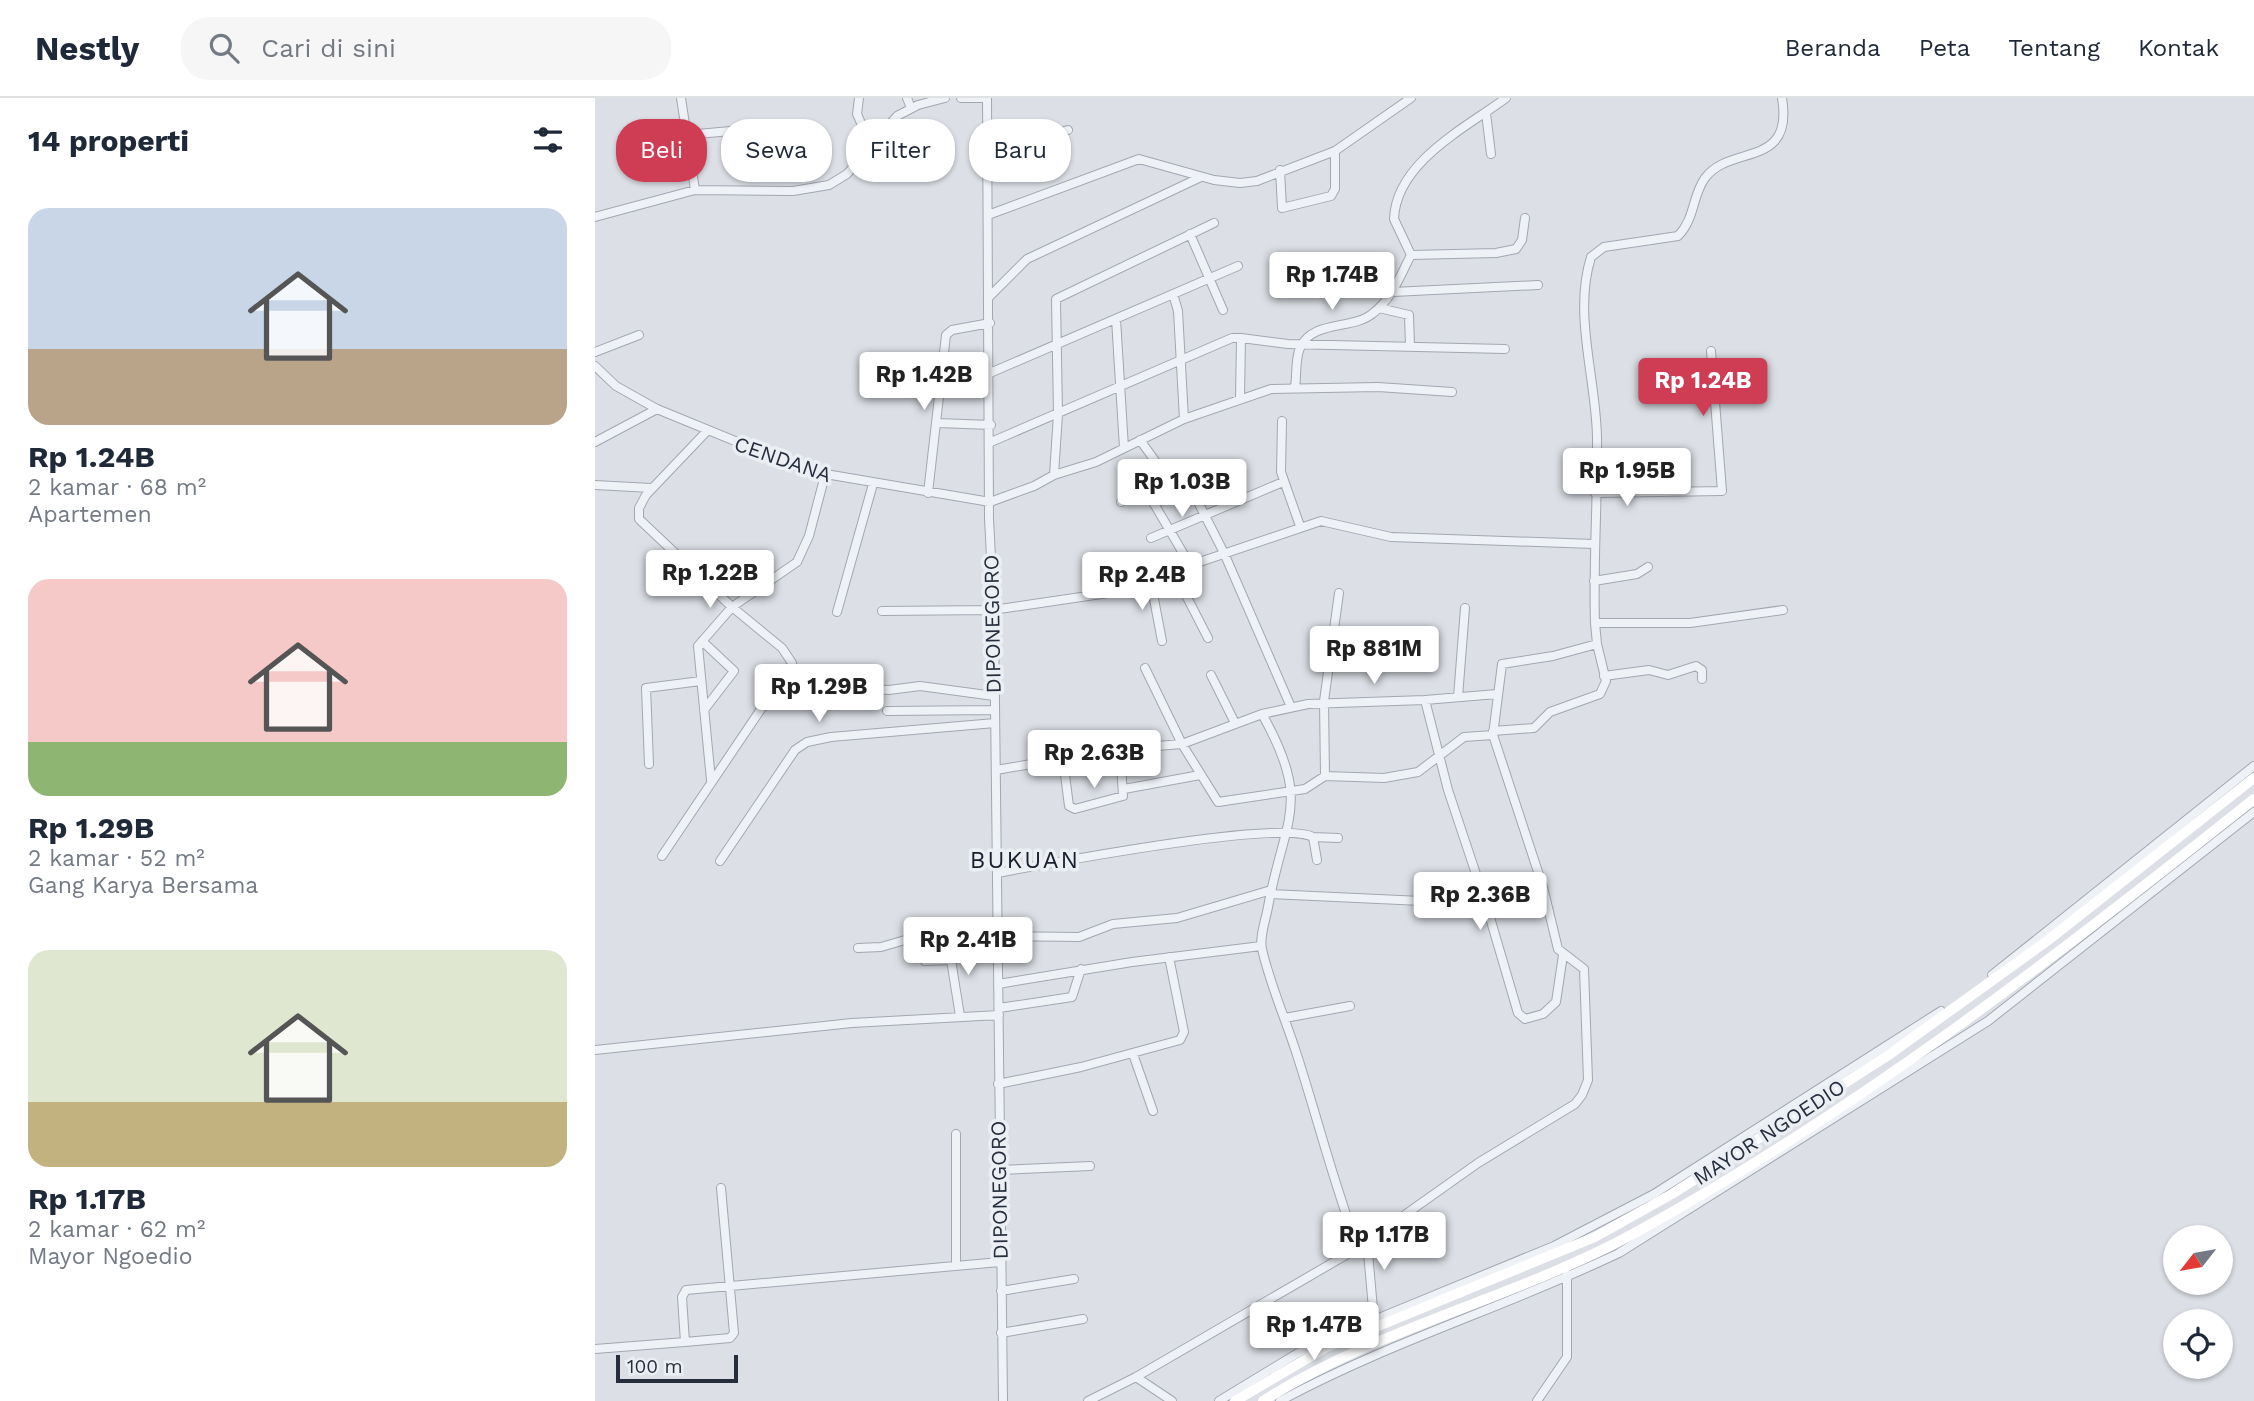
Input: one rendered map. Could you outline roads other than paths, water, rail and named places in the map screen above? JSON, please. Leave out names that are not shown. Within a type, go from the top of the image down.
[{"type":"street","points":[[681,98],[684,119]]},
{"type":"street","points":[[859,98],[857,114],[859,119]]},
{"type":"street","points":[[907,98],[911,108]]},
{"type":"street","points":[[894,119],[911,108],[945,98]]},
{"type":"street","points":[[961,98],[987,98]]},
{"type":"street","name":"DIPONEGORO","points":[[987,98],[987,119]]},
{"type":"street","points":[[1411,255],[1394,219],[1403,189],[1428,156],[1506,98]]},
{"type":"street","points":[[1145,668],[1182,744],[1218,802],[1307,788],[1325,776],[1398,776],[1423,770],[1464,737],[1534,728],[1550,712],[1600,694],[1605,687],[1595,623],[1596,411],[1585,311],[1585,286],[1591,257],[1604,247],[1678,236],[1691,219],[1703,181],[1710,172],[1769,145],[1779,136],[1783,128],[1782,98]]},
{"type":"street","points":[[988,215],[1139,159],[1201,177],[1240,183],[1257,181],[1335,150],[1407,99]]},
{"type":"street","points":[[1486,113],[1491,154]]},
{"type":"street","points":[[1280,170],[1282,208],[1331,196],[1335,189],[1335,150]]},
{"type":"street","points":[[595,217],[695,190],[779,191],[819,188],[846,175]]},
{"type":"street","points":[[989,297],[1027,259],[1201,177]]},
{"type":"street","points":[[694,182],[695,190]]},
{"type":"street","name":"DIPONEGORO","points":[[987,182],[1003,1401]]},
{"type":"street","points":[[1411,255],[1496,253],[1516,249],[1522,240],[1525,218]]},
{"type":"street","points":[[1054,475],[1058,414],[1058,296],[1214,223]]},
{"type":"street","points":[[1190,234],[1223,310]]},
{"type":"street","points":[[1295,387],[1299,349],[1303,344],[1322,329],[1363,319],[1379,308],[1393,292],[1411,255]]},
{"type":"street","points":[[990,373],[1238,266]]},
{"type":"street","points":[[1393,292],[1538,285]]},
{"type":"street","points":[[1173,294],[1178,311],[1178,360],[1184,419]]},
{"type":"street","points":[[1379,308],[1409,315],[1410,346]]},
{"type":"street","points":[[1116,319],[1118,386],[1124,448]]},
{"type":"street","points":[[928,493],[946,335],[952,330],[990,323]]},
{"type":"street","points":[[595,352],[639,335]]},
{"type":"street","points":[[991,442],[1229,338],[1303,344],[1505,349]]},
{"type":"street","points":[[1240,398],[1241,338]]},
{"type":"street","points":[[1595,493],[1722,491],[1711,351]]},
{"type":"street","name":"CENDANA","points":[[595,366],[617,386],[657,409],[707,431],[825,475],[990,502]]},
{"type":"street","points":[[990,502],[1034,486],[1054,475],[1096,462],[1184,419],[1271,389],[1378,387],[1452,392]]},
{"type":"street","points":[[595,442],[657,409]]},
{"type":"street","points":[[1282,421],[1283,482],[1300,526]]},
{"type":"street","points":[[938,423],[991,425]]},
{"type":"street","points":[[662,856],[792,663],[782,648],[731,607],[641,523],[639,508],[651,488],[707,431]]},
{"type":"street","points":[[1140,440],[1171,483],[1192,492],[1224,553],[1291,707]]},
{"type":"street","points":[[711,780],[698,647],[731,607],[797,562],[809,536],[825,475]]},
{"type":"street","points":[[1121,502],[1146,490],[1165,475]]},
{"type":"street","points":[[1151,538],[1283,482]]},
{"type":"street","points":[[837,612],[873,484]]},
{"type":"street","points":[[595,485],[651,488]]},
{"type":"street","points":[[1146,490],[1190,565]]},
{"type":"street","points":[[882,611],[993,610],[1108,593],[1321,521],[1391,537],[1594,544]]},
{"type":"street","points":[[1108,593],[1117,565]]},
{"type":"street","points":[[1594,581],[1637,575],[1648,567]]},
{"type":"street","points":[[1173,570],[1208,638]]},
{"type":"street","points":[[1150,578],[1162,641]]},
{"type":"street","points":[[1325,776],[1324,701],[1339,593]]},
{"type":"street","points":[[1458,697],[1465,608]]},
{"type":"street","points":[[1595,623],[1690,623],[1783,610]]},
{"type":"street","points":[[702,641],[734,671],[704,710]]},
{"type":"street","points":[[1088,1401],[1136,1377],[1357,1248],[1485,1158],[1567,1110],[1582,1095],[1588,1080],[1585,973],[1579,962],[1563,955],[1558,949],[1543,887],[1493,733],[1504,662],[1553,656],[1597,644]]},
{"type":"street","points":[[1604,676],[1649,670],[1668,676],[1696,666],[1702,670],[1702,679]]},
{"type":"street","points":[[1211,675],[1235,723]]},
{"type":"street","points":[[649,764],[646,688],[701,681]]},
{"type":"street","points":[[811,686],[889,690],[920,685],[994,696]]},
{"type":"street","points":[[996,770],[1120,750],[1182,744],[1235,723],[1324,701],[1497,694]]},
{"type":"street","points":[[1425,699],[1440,758],[1518,1013],[1523,1018],[1543,1014],[1556,1002],[1563,955]]},
{"type":"street","points":[[887,711],[995,710]]},
{"type":"street","points":[[1262,715],[1284,756],[1293,790],[1288,833],[1271,892],[1261,946],[1327,1162],[1357,1248]]},
{"type":"street","points":[[720,861],[795,750],[807,742],[831,737],[995,723]]},
{"type":"street","points":[[1063,759],[1066,798],[1072,808],[1121,798],[1124,789],[1120,750]]},
{"type":"street","points":[[1219,1401],[1373,1311],[1554,1246],[1654,1194],[1910,1033],[1991,976],[2254,766]]},
{"type":"street","points":[[1124,789],[1200,775]]},
{"type":"street","name":"MAYOR NGOEDIO","points":[[1235,1401],[1325,1348],[1587,1241],[1672,1194],[1890,1054],[1980,990],[2100,901],[2254,778]]},
{"type":"street","name":"MAYOR NGOEDIO","points":[[1263,1401],[1334,1363],[1567,1265],[1676,1209],[1901,1068],[2254,799]]},
{"type":"street","points":[[1280,1401],[1363,1359],[1566,1278],[1619,1253],[1988,1021],[2254,812]]},
{"type":"street","points":[[997,873],[1170,844],[1288,833],[1338,838]]},
{"type":"street","points":[[1313,837],[1317,860]]},
{"type":"street","points":[[998,936],[1079,937],[1112,924],[1177,918],[1271,892],[1486,904]]},
{"type":"street","points":[[858,948],[881,947],[919,936],[925,961],[951,960],[960,1016]]},
{"type":"street","points":[[999,984],[1169,957],[1261,946]]},
{"type":"street","points":[[998,1084],[1176,1042],[1183,1035],[1169,957]]},
{"type":"street","points":[[595,1050],[852,1023],[999,1012],[1072,997],[1081,970]]},
{"type":"street","points":[[1285,1018],[1350,1006]]},
{"type":"street","points":[[1133,1054],[1153,1111]]},
{"type":"street","points":[[955,1134],[956,1264]]},
{"type":"street","points":[[1000,1170],[1090,1166]]},
{"type":"street","points":[[595,1349],[731,1337],[735,1329],[721,1188]]},
{"type":"street","points":[[1367,1241],[1373,1311]]},
{"type":"street","points":[[685,1342],[683,1293],[731,1285],[1000,1262]]},
{"type":"street","points":[[1537,1401],[1567,1357],[1567,1265]]},
{"type":"street","points":[[1001,1291],[1074,1279]]},
{"type":"street","points":[[1002,1333],[1083,1319]]},
{"type":"street","points":[[1136,1377],[1172,1401]]},
{"type":"district","name":"BUKUAN","points":[[1025,860]]}]
